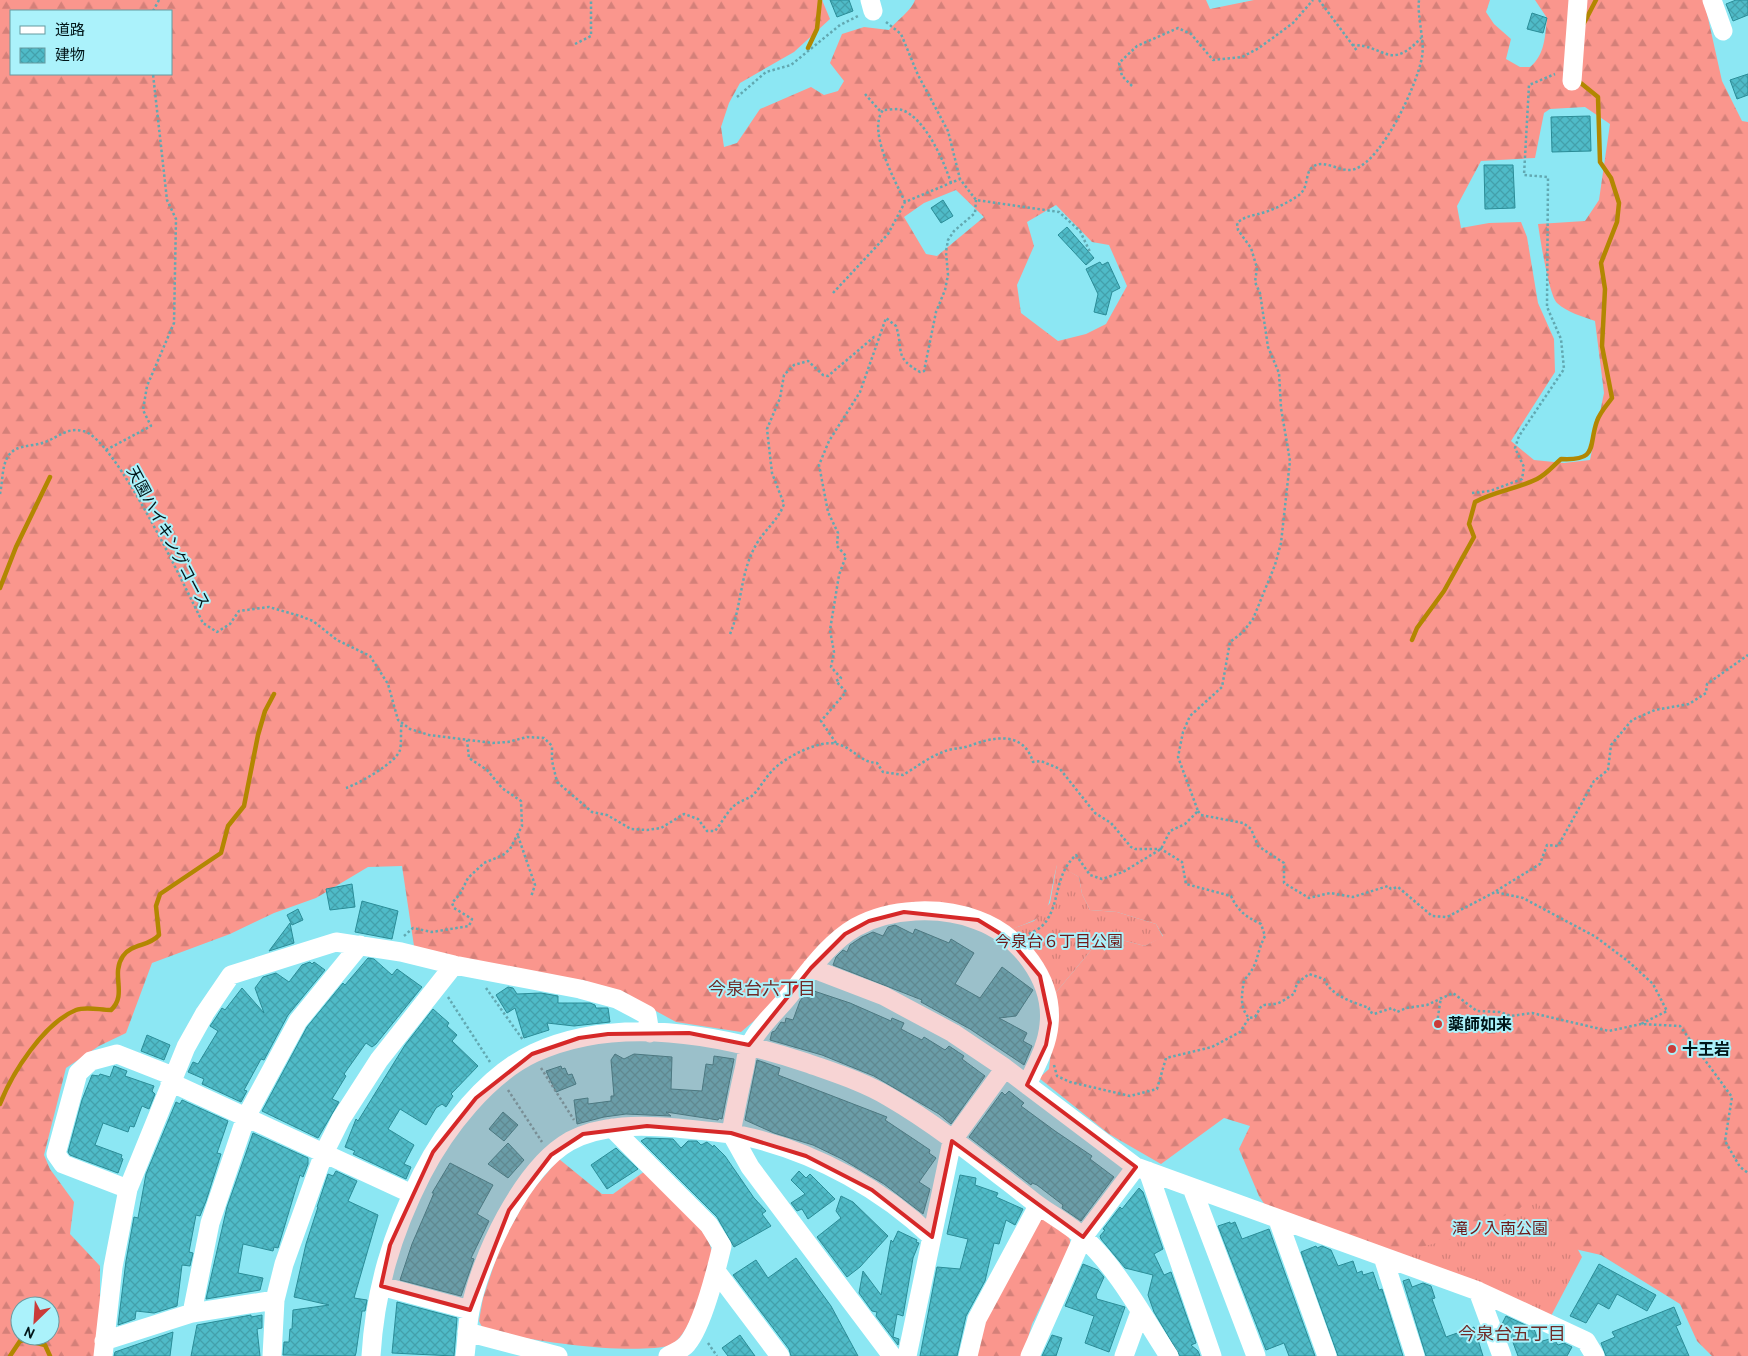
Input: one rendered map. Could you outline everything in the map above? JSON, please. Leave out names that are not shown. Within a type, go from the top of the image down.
[{"type":"street","points":[[1573,74],[1578,0]]},
{"type":"street","points":[[1712,0],[1723,31]]},
{"type":"street","points":[[892,1356],[750,1166],[731,1133],[749,1045],[811,968],[830,948],[855,927],[888,915],[904,912],[957,914],[998,930],[1009,939],[1031,961],[1047,993],[1050,1023],[1046,1045],[1027,1085]]},
{"type":"street","points":[[275,1300],[192,1313],[103,1349],[112,1267],[128,1189],[172,1079],[205,1013],[231,976],[336,942],[360,945],[548,982],[617,999],[646,1015],[650,1033]]},
{"type":"street","points":[[192,1313],[210,1223],[246,1117],[298,1021],[360,945]]},
{"type":"street","points":[[272,1356],[275,1300],[294,1231],[324,1153],[341,1119],[379,1060],[454,965]]},
{"type":"street","points":[[811,968],[884,996],[953,1033],[1005,1068],[1142,1169],[1278,1220],[1478,1291],[1586,1340],[1595,1356]]},
{"type":"street","points":[[371,1356],[372,1333],[390,1245],[433,1152],[476,1098],[516,1063],[532,1054],[579,1038],[650,1033],[689,1033],[749,1045],[842,1075],[888,1097],[952,1141],[1038,1206],[1083,1237],[1103,1260],[1169,1356]]},
{"type":"street","points":[[128,1189],[63,1164],[56,1154],[78,1073],[92,1061],[118,1054],[246,1117],[412,1194]]},
{"type":"street","points":[[907,1356],[952,1141],[1005,1068]]},
{"type":"street","points":[[465,1356],[470,1310],[480,1276],[500,1229],[522,1190],[551,1155],[567,1142],[583,1134],[612,1128],[647,1126],[731,1133],[753,1138],[833,1167],[872,1190],[918,1223],[932,1237]]},
{"type":"street","points":[[612,1128],[709,1225],[722,1246],[716,1271],[697,1326],[687,1345],[668,1356]]},
{"type":"street","points":[[1030,1356],[1083,1237],[1142,1169]]},
{"type":"street","points":[[1142,1169],[1212,1356]]},
{"type":"street","points":[[1192,1188],[1256,1356]]},
{"type":"street","points":[[968,1356],[976,1319],[1038,1206]]},
{"type":"street","points":[[1278,1220],[1327,1356]]},
{"type":"street","points":[[1383,1257],[1415,1356]]},
{"type":"street","points":[[716,1271],[780,1356]]},
{"type":"street","points":[[381,1286],[470,1310]]},
{"type":"street","points":[[1478,1291],[1502,1356]]},
{"type":"street","points":[[1124,1356],[1140,1312]]},
{"type":"street","points":[[467,1332],[555,1356]]},
{"type":"path","points":[[575,44],[591,36],[591,0]]},
{"type":"path","points":[[1132,86],[1122,76],[1119,63],[1137,46],[1178,28],[1190,34],[1213,60],[1242,57],[1265,44],[1293,23],[1313,0]]},
{"type":"path","points":[[1319,0],[1358,51]]},
{"type":"path","points":[[1419,0],[1423,56],[1405,105],[1384,142],[1363,164],[1354,170],[1342,171],[1321,165],[1314,166],[1309,171],[1304,191],[1298,197],[1265,212],[1244,217],[1237,223],[1238,230],[1251,248],[1258,268],[1254,282],[1260,293],[1268,347],[1278,373],[1290,461],[1282,543],[1266,590],[1254,620],[1230,642],[1222,686],[1190,716],[1183,732],[1178,757],[1198,811],[1201,815],[1243,822],[1251,829],[1258,846],[1284,863],[1284,883],[1309,898],[1330,893],[1353,897],[1382,887],[1388,886],[1391,889],[1398,887],[1432,916],[1447,917],[1495,892],[1540,864],[1547,845],[1558,846],[1594,781],[1608,770],[1611,744],[1632,720],[1655,710],[1689,704],[1706,693],[1707,684],[1748,655]]},
{"type":"path","points":[[737,97],[766,72],[791,65],[840,24],[871,5],[901,34],[918,75],[948,131],[960,179],[976,200],[975,214],[954,231],[948,240],[946,252],[948,275],[945,290],[936,312],[924,371],[920,372],[906,363],[900,354],[896,326],[886,318],[877,337],[860,392],[829,441],[819,465],[828,512],[838,533],[838,546],[846,556],[839,575],[830,630],[834,652],[831,667],[840,678],[836,681],[846,692],[821,721],[836,744]]},
{"type":"path","points":[[1352,45],[1372,48],[1389,56],[1400,55],[1410,49],[1421,38]]},
{"type":"path","points":[[1472,492],[1490,491],[1522,479],[1524,467],[1515,448],[1519,436],[1564,369],[1561,339],[1547,307],[1548,177],[1524,174],[1529,85],[1573,74]]},
{"type":"path","points":[[106,450],[151,426],[143,410],[147,386],[174,323],[176,219],[167,200],[153,75]]},
{"type":"path","points":[[865,94],[881,112]]},
{"type":"path","points":[[881,112],[883,110],[901,109],[914,117],[936,151],[950,183]]},
{"type":"path","points":[[881,112],[877,125],[879,139],[905,202]]},
{"type":"path","points":[[833,292],[888,234],[905,202],[960,179]]},
{"type":"path","points":[[976,200],[1059,212],[1080,231],[1090,252]]},
{"type":"path","points":[[730,634],[737,615],[741,589],[756,545],[778,518],[784,504],[774,480],[767,429],[780,398],[784,375],[794,365],[805,360],[823,375],[828,376],[877,337]]},
{"type":"path","name":"天園ハイキングコース","points":[[0,494],[2,465],[10,452],[20,447],[44,443],[67,430],[85,431],[106,450],[126,478],[157,531],[203,623],[217,632],[230,624],[239,611],[269,607],[314,621],[337,640],[370,656],[388,684],[398,720],[402,722]]},
{"type":"path","points":[[402,722],[410,729],[429,735],[467,740],[508,742],[527,737],[544,738],[552,746],[552,761],[557,782],[568,793],[592,812],[607,815],[631,829],[647,830],[662,828],[684,814],[698,819],[707,831],[715,830],[726,819],[733,807],[752,795],[773,770],[790,757],[825,743],[836,744],[850,750],[866,762],[877,764],[884,772],[903,775],[941,752],[969,746],[991,737],[1012,740],[1023,745],[1030,753],[1033,762],[1041,761],[1060,769],[1095,813],[1111,823],[1131,847],[1135,849],[1161,849],[1182,862],[1186,884],[1231,896],[1241,912],[1261,924],[1265,936],[1260,946],[1259,957],[1254,970],[1244,980],[1242,1005],[1243,1012],[1249,1018]]},
{"type":"path","points":[[346,788],[364,782],[371,774],[386,766],[398,753],[402,722]]},
{"type":"path","points":[[401,941],[413,928],[439,932],[469,926],[472,918],[454,908],[452,903],[460,894],[468,878],[484,863],[503,855],[518,836],[523,820],[521,801],[502,788],[487,770],[469,758],[467,740]]},
{"type":"path","points":[[1009,939],[1023,938],[1039,929],[1048,919],[1068,862],[1076,855],[1090,875],[1102,880],[1123,872],[1161,849],[1170,831],[1185,824],[1198,811]]},
{"type":"path","points":[[518,836],[535,885],[531,897]]},
{"type":"path","points":[[1495,892],[1523,898],[1596,937],[1653,984],[1667,1011],[1641,1024]]},
{"type":"path","points":[[1046,1045],[1053,1059],[1057,1076],[1070,1082],[1130,1096],[1157,1089],[1166,1058],[1212,1047],[1240,1032],[1249,1018],[1255,1017],[1262,1005],[1267,1003],[1275,1004],[1294,994],[1296,983],[1309,974],[1324,979],[1326,985],[1345,999],[1369,1008],[1369,1011],[1374,1014],[1392,1008],[1397,1012],[1406,1008],[1426,1005],[1441,997],[1453,994],[1477,1011],[1500,1012],[1511,1016],[1532,1013],[1609,1030],[1641,1024],[1680,1026],[1732,1097],[1725,1141],[1740,1166],[1748,1173]]},
{"type":"path","points":[[1437,1023],[1441,997]]},
{"type":"highlighted area","points":[[904,912],[978,920],[1009,939],[1040,976],[1050,1023],[1046,1045],[1027,1085],[1136,1167],[1083,1237],[952,1141],[932,1237],[872,1190],[806,1156],[731,1133],[647,1126],[583,1134],[551,1155],[509,1210],[470,1310],[381,1286],[390,1245],[433,1152],[476,1098],[532,1054],[579,1038],[608,1034],[689,1033],[749,1045],[811,968],[845,934],[869,921]]},
{"type":"green space","points":[[0,0],[822,0],[830,19],[794,52],[740,83],[729,103],[721,127],[724,147],[737,143],[760,109],[811,87],[824,95],[838,91],[844,81],[830,63],[842,34],[864,27],[889,30],[907,12],[915,0],[1206,0],[1210,9],[1254,0],[1490,0],[1486,12],[1494,24],[1511,39],[1506,59],[1520,67],[1530,67],[1539,57],[1545,38],[1547,18],[1535,0],[1704,0],[1722,81],[1742,121],[1748,122],[1748,1356],[1712,1356],[1697,1341],[1680,1304],[1601,1255],[1566,1247],[1557,1226],[1532,1197],[1519,1209],[1459,1237],[1391,1255],[1267,1208],[1259,1196],[1239,1149],[1250,1126],[1224,1118],[1161,1164],[1109,1134],[1039,1078],[1049,1069],[1054,1024],[1053,996],[1097,943],[1114,938],[1145,946],[1163,936],[1156,924],[1117,912],[1090,910],[1082,894],[1079,877],[1057,865],[1049,902],[1042,915],[1006,931],[990,921],[881,912],[741,1032],[676,1022],[634,999],[465,961],[414,946],[402,866],[368,867],[316,898],[274,913],[230,934],[152,963],[126,1033],[99,1046],[66,1068],[44,1155],[50,1169],[74,1202],[70,1234],[100,1266],[100,1305],[94,1356],[0,1356]],"holes":[[[1585,107],[1610,124],[1599,200],[1585,221],[1538,224],[1545,266],[1554,298],[1557,303],[1566,309],[1595,321],[1604,393],[1590,460],[1564,463],[1534,460],[1511,441],[1555,372],[1554,339],[1538,303],[1527,237],[1521,222],[1489,223],[1461,228],[1457,206],[1481,161],[1535,158],[1544,113],[1550,109]],[[956,190],[984,217],[937,256],[926,254],[904,217],[924,203]],[[1056,205],[1092,242],[1109,245],[1127,286],[1106,324],[1086,334],[1058,341],[1021,313],[1017,285],[1034,246],[1027,222]]]},
{"type":"green space","name":"今泉台６丁目公園","points":[[1057,864],[1079,877],[1082,894],[1090,910],[1117,912],[1156,924],[1163,937],[1145,946],[1114,938],[1097,943],[1053,996],[1006,931],[1034,921],[1050,903]]},
{"type":"green space","points":[[559,1159],[602,1194],[613,1194],[645,1171],[684,1209],[703,1232],[712,1252],[710,1270],[688,1324],[677,1341],[672,1345],[632,1349],[579,1346],[502,1334],[483,1329],[479,1321],[483,1298],[501,1244],[530,1193]]},
{"type":"green space","name":"滝ノ入南公園","points":[[1530,1163],[1582,1257],[1551,1316],[1286,1212]]},
{"type":"green space","points":[[1043,1218],[1069,1237],[1071,1245],[1032,1324],[1023,1356],[975,1356],[982,1319],[1036,1219]]},
{"type":"building","points":[[830,0],[849,0],[853,11],[837,17]]},
{"type":"building","points":[[1736,0],[1748,0],[1748,15],[1733,21],[1726,4]]},
{"type":"building","points":[[1532,13],[1547,18],[1543,33],[1527,29]]},
{"type":"building","points":[[1748,74],[1748,95],[1737,99],[1730,80]]},
{"type":"building","points":[[1590,116],[1591,151],[1552,152],[1551,117]]},
{"type":"building","points":[[1484,165],[1513,165],[1515,208],[1485,209]]},
{"type":"building","points":[[943,200],[953,216],[941,223],[931,208]]},
{"type":"building","points":[[1067,227],[1094,258],[1086,265],[1058,235]]},
{"type":"building","points":[[1100,262],[1102,265],[1108,262],[1120,288],[1112,292],[1106,315],[1094,312],[1098,294],[1086,269]]},
{"type":"building","points":[[352,884],[355,907],[330,910],[326,889]]},
{"type":"building","points":[[362,901],[398,911],[392,939],[355,932]]},
{"type":"building","points":[[298,909],[303,920],[292,925],[287,915]]},
{"type":"building","points":[[290,923],[294,943],[269,951]]},
{"type":"building","points":[[895,925],[913,934],[915,929],[949,943],[951,939],[974,953],[955,984],[980,998],[1002,967],[1033,990],[1016,1016],[999,1018],[1027,1033],[1023,1041],[1032,1046],[1024,1065],[970,1029],[921,1002],[922,1000],[833,965],[836,957],[843,950],[847,952],[850,945],[862,937],[873,932],[883,936],[888,927]]},
{"type":"building","points":[[368,958],[374,959],[392,975],[397,969],[422,987],[376,1044],[372,1047],[366,1043],[344,1074],[346,1076],[332,1099],[339,1102],[318,1138],[262,1111],[307,1027],[343,983],[345,985]]},
{"type":"building","points":[[310,962],[312,964],[314,962],[325,970],[288,1015],[264,1060],[261,1059],[244,1090],[247,1091],[241,1102],[202,1084],[204,1079],[188,1072],[193,1062],[198,1064],[218,1031],[210,1026],[222,1008],[225,1010],[242,988],[264,1013],[255,988],[263,977],[276,973],[289,982],[302,965]]},
{"type":"building","points":[[508,987],[513,988],[517,994],[541,993],[558,996],[558,1003],[590,1003],[595,1005],[596,1008],[608,1008],[610,1022],[574,1026],[547,1023],[549,1030],[524,1038],[515,1008],[507,1013],[496,995]]},
{"type":"building","points":[[811,990],[850,1003],[891,1021],[892,1018],[904,1023],[901,1029],[922,1040],[924,1037],[945,1050],[949,1046],[964,1056],[962,1059],[985,1076],[951,1124],[939,1114],[874,1076],[822,1055],[770,1040],[772,1032],[775,1031],[781,1022],[785,1023],[786,1018],[793,1020],[800,1001]]},
{"type":"building","points":[[433,1009],[449,1023],[447,1026],[457,1035],[452,1041],[478,1066],[451,1094],[453,1096],[446,1107],[442,1104],[436,1108],[426,1125],[400,1109],[388,1129],[414,1145],[404,1164],[411,1167],[406,1179],[353,1154],[355,1151],[345,1147],[356,1119],[358,1121],[405,1045]]},
{"type":"building","points":[[147,1035],[170,1045],[164,1060],[141,1051]]},
{"type":"building","points":[[615,1054],[624,1059],[634,1054],[672,1057],[671,1089],[702,1091],[706,1064],[713,1065],[714,1056],[734,1059],[722,1119],[666,1112],[671,1116],[626,1114],[577,1124],[574,1100],[588,1098],[588,1104],[611,1101],[611,1096],[614,1096],[611,1060]]},
{"type":"building","points":[[757,1060],[780,1068],[778,1075],[887,1117],[885,1120],[930,1150],[929,1153],[936,1158],[919,1182],[930,1189],[923,1214],[884,1184],[842,1159],[813,1145],[774,1133],[745,1120]]},
{"type":"building","points":[[114,1066],[127,1071],[125,1076],[154,1086],[152,1091],[155,1094],[149,1109],[142,1106],[134,1127],[130,1126],[128,1132],[103,1123],[95,1145],[122,1155],[121,1158],[123,1159],[118,1173],[70,1155],[68,1152],[82,1100],[92,1075],[99,1076],[100,1074],[110,1077]]},
{"type":"building","points":[[561,1066],[562,1069],[565,1068],[568,1075],[572,1074],[576,1084],[556,1092],[546,1071]]},
{"type":"building","points":[[1009,1091],[1024,1103],[1021,1106],[1092,1156],[1090,1159],[1114,1177],[1081,1221],[1062,1208],[1063,1205],[1037,1185],[1032,1183],[1031,1185],[969,1137],[1002,1092],[1005,1095]]},
{"type":"building","points":[[182,1100],[228,1121],[217,1153],[221,1154],[206,1201],[200,1216],[196,1215],[189,1252],[193,1253],[190,1266],[182,1265],[177,1306],[154,1313],[136,1311],[135,1319],[118,1325],[134,1217],[138,1218],[146,1174],[176,1102],[180,1104]]},
{"type":"building","points":[[503,1112],[518,1125],[504,1141],[489,1129]]},
{"type":"building","points":[[253,1133],[308,1158],[308,1164],[303,1177],[300,1175],[278,1248],[274,1247],[273,1251],[243,1244],[238,1273],[263,1278],[260,1290],[206,1299],[227,1207]]},
{"type":"building","points":[[646,1138],[673,1139],[681,1148],[688,1141],[697,1141],[701,1145],[707,1142],[713,1147],[714,1145],[725,1156],[754,1198],[766,1211],[762,1214],[771,1226],[734,1247],[717,1217],[641,1141]]},
{"type":"building","points":[[508,1143],[524,1160],[508,1178],[488,1164]]},
{"type":"building","points":[[616,1148],[638,1169],[607,1189],[591,1165]]},
{"type":"building","points":[[450,1163],[493,1185],[477,1214],[489,1221],[471,1258],[474,1259],[461,1296],[400,1280],[412,1244],[434,1193],[432,1193]]},
{"type":"building","points":[[336,1171],[357,1181],[348,1201],[378,1215],[354,1298],[367,1300],[365,1311],[362,1311],[356,1353],[355,1356],[283,1355],[284,1342],[289,1342],[290,1329],[292,1329],[293,1310],[329,1305],[294,1297],[306,1244],[328,1174],[333,1176]]},
{"type":"building","points":[[799,1171],[806,1178],[810,1174],[835,1199],[808,1219],[802,1209],[797,1211],[791,1203],[805,1194],[791,1180]]},
{"type":"building","points":[[960,1175],[976,1178],[975,1185],[998,1193],[996,1197],[1023,1209],[1015,1225],[1006,1220],[999,1244],[994,1243],[985,1281],[966,1316],[957,1356],[920,1356],[937,1267],[960,1269],[968,1239],[947,1234]]},
{"type":"building","points":[[1139,1188],[1143,1192],[1163,1249],[1154,1254],[1164,1275],[1171,1272],[1196,1343],[1191,1345],[1198,1351],[1200,1356],[1180,1356],[1154,1312],[1148,1295],[1153,1275],[1125,1268],[1101,1239],[1100,1236],[1105,1230],[1103,1229],[1120,1207],[1122,1209]]},
{"type":"building","points":[[841,1196],[853,1202],[888,1236],[860,1267],[847,1277],[817,1237],[841,1218],[836,1211]]},
{"type":"building","points":[[1230,1222],[1230,1224],[1235,1222],[1242,1239],[1269,1229],[1315,1356],[1289,1356],[1284,1343],[1266,1350],[1218,1226]]},
{"type":"building","points":[[898,1231],[917,1240],[916,1242],[919,1243],[913,1258],[903,1316],[897,1314],[893,1337],[899,1339],[898,1345],[876,1316],[877,1312],[872,1311],[859,1293],[863,1271],[881,1295],[891,1240],[893,1242]]},
{"type":"building","points":[[1316,1246],[1317,1248],[1322,1246],[1331,1250],[1338,1266],[1353,1261],[1357,1273],[1362,1271],[1363,1275],[1373,1272],[1379,1290],[1382,1289],[1403,1356],[1338,1356],[1301,1252]]},
{"type":"building","points":[[796,1258],[831,1306],[858,1356],[791,1356],[789,1349],[733,1275],[756,1260],[768,1278]]},
{"type":"building","points":[[1083,1264],[1098,1270],[1104,1277],[1096,1295],[1097,1299],[1125,1307],[1109,1352],[1085,1343],[1094,1316],[1065,1306]]},
{"type":"building","points":[[1599,1264],[1656,1295],[1647,1311],[1617,1294],[1609,1309],[1598,1303],[1586,1323],[1570,1316]]},
{"type":"building","points":[[1409,1279],[1412,1287],[1423,1283],[1431,1286],[1435,1298],[1432,1299],[1446,1337],[1474,1327],[1483,1356],[1426,1356],[1403,1281]]},
{"type":"building","points":[[397,1302],[457,1318],[454,1356],[392,1353]]},
{"type":"building","points":[[1674,1307],[1681,1324],[1676,1326],[1689,1356],[1606,1356],[1601,1343],[1615,1337],[1612,1332]]},
{"type":"building","points":[[251,1315],[251,1317],[262,1315],[262,1328],[257,1329],[260,1356],[191,1356],[197,1325]]},
{"type":"building","points":[[1506,1316],[1534,1329],[1539,1342],[1553,1338],[1558,1345],[1564,1343],[1572,1347],[1567,1356],[1518,1356],[1511,1337],[1506,1334],[1502,1324]]},
{"type":"building","points":[[173,1332],[170,1356],[114,1356],[115,1352]]},
{"type":"building","points":[[740,1335],[755,1356],[728,1356],[722,1348]]},
{"type":"building","points":[[1052,1335],[1062,1338],[1056,1356],[1042,1356]]},
{"type":"waterway","points":[[808,48],[817,29],[820,0]]},
{"type":"waterway","points":[[1584,23],[1596,0]]},
{"type":"waterway","points":[[1412,640],[1417,628],[1444,591],[1474,537],[1469,524],[1475,502],[1537,479],[1561,459],[1573,459],[1587,454],[1592,445],[1598,418],[1612,398],[1602,346],[1605,289],[1601,263],[1617,222],[1619,203],[1611,178],[1600,162],[1598,97],[1577,80]]},
{"type":"waterway","points":[[0,588],[16,547],[50,477]]},
{"type":"waterway","points":[[0,1104],[12,1078],[30,1050],[52,1026],[64,1016],[76,1010],[89,1008],[111,1010],[116,1004],[118,997],[118,970],[123,956],[131,949],[150,942],[159,935],[156,906],[160,894],[221,853],[228,826],[244,806],[258,735],[265,711],[274,694]]},
{"type":"waterway","points":[[10,1356],[20,1341],[24,1340],[45,1345],[50,1356]]},
{"type":"place","name":"薬師如来","points":[[1438,1024]]},
{"type":"place","name":"十王岩","points":[[1672,1049]]},
{"type":"district","name":"今泉台六丁目","points":[[762,989]]},
{"type":"district","name":"今泉台五丁目","points":[[1512,1334]]}]
